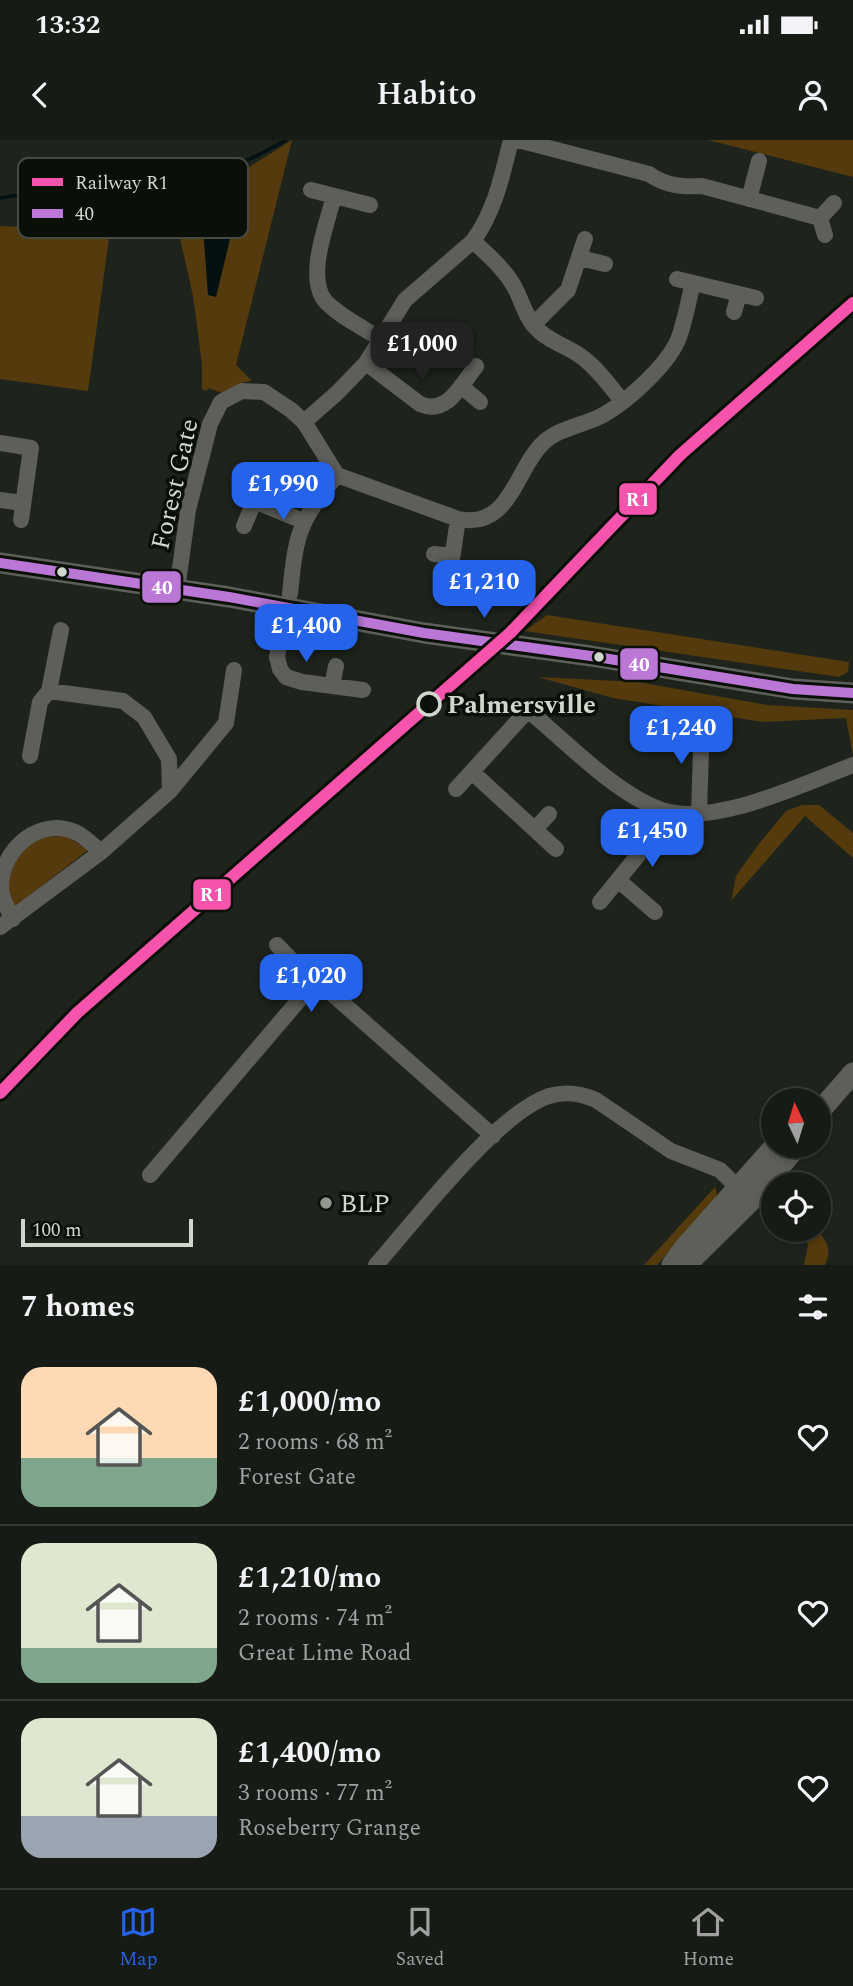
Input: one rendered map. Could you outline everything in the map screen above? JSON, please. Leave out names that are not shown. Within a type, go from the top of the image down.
[{"type":"main road","points":[[0,563],[177,590],[288,601],[424,633],[538,648],[793,689],[853,694]]},
{"type":"main road","points":[[831,1096],[853,1073]]},
{"type":"main road","points":[[686,1265],[747,1195],[768,1158]]},
{"type":"main road","points":[[747,1195],[747,1186],[775,1158]]},
{"type":"main road","points":[[672,1265],[685,1247],[747,1195],[785,1158]]},
{"type":"street","points":[[304,422],[366,363],[405,300],[473,241],[490,213],[510,140]]},
{"type":"street","points":[[518,140],[649,174],[660,182],[685,188],[702,186],[820,218]]},
{"type":"street","points":[[749,199],[760,160]]},
{"type":"street","points":[[311,190],[370,205]]},
{"type":"street","points":[[334,196],[317,268],[318,288],[330,305],[381,339]]},
{"type":"street","points":[[820,218],[834,203]]},
{"type":"street","points":[[820,218],[825,236]]},
{"type":"street","points":[[533,325],[568,290],[585,239]]},
{"type":"street","points":[[473,241],[499,265],[516,289],[524,313],[533,325],[549,339],[584,358],[622,401]]},
{"type":"street","points":[[580,258],[605,264]]},
{"type":"street","points":[[363,690],[302,682],[286,677],[280,669],[278,657],[295,545],[303,521],[337,475],[458,519],[478,520],[493,514],[504,505],[543,443],[562,430],[599,417],[622,401],[672,351],[681,332],[685,281],[756,298]]},
{"type":"street","points":[[734,313],[738,293]]},
{"type":"street","points":[[366,363],[425,406],[435,407],[447,402],[476,366]]},
{"type":"street","points":[[461,387],[480,402]]},
{"type":"street","name":"Forest Gate","points":[[177,590],[192,491],[210,424],[221,402],[242,391],[264,392],[281,401],[304,422],[337,475]]},
{"type":"street","points":[[0,443],[31,448],[22,512],[0,500]]},
{"type":"street","points":[[244,526],[248,499],[303,521]]},
{"type":"street","points":[[450,573],[458,519]]},
{"type":"street","points":[[434,554],[452,556]]},
{"type":"street","points":[[293,568],[310,569]]},
{"type":"street","points":[[30,756],[40,702],[49,691],[61,630]]},
{"type":"street","points":[[332,686],[336,666]]},
{"type":"street","points":[[6,923],[101,852],[170,791],[226,723],[234,670]]},
{"type":"street","points":[[49,691],[123,701],[144,717],[169,760],[170,791]]},
{"type":"street","points":[[456,789],[528,710],[606,776],[635,797],[662,810],[714,813],[744,805],[853,765]]},
{"type":"street","points":[[677,716],[724,724]]},
{"type":"street","points":[[699,813],[702,720]]},
{"type":"street","points":[[472,772],[556,849]]},
{"type":"street","points":[[600,902],[639,854],[662,810]]},
{"type":"street","points":[[535,829],[549,814]]},
{"type":"street","points":[[6,923],[5,904],[0,887],[11,850],[21,840],[44,830],[57,829],[78,834],[101,852]]},
{"type":"street","points":[[618,880],[655,912]]},
{"type":"street","points":[[277,945],[318,986],[330,992],[493,1136]]},
{"type":"street","points":[[150,1175],[305,993],[318,986]]},
{"type":"street","points":[[376,1265],[493,1136],[523,1110],[548,1097],[583,1094],[671,1151],[716,1167],[747,1195]]},
{"type":"shaded area","points":[[292,140],[236,365],[252,381],[222,393],[208,388],[207,391],[202,389],[202,364],[193,296],[180,238],[248,238],[248,168]]},
{"type":"shaded area","points":[[708,140],[853,140],[853,177]]},
{"type":"shaded area","points":[[0,226],[18,227],[18,238],[109,238],[88,391],[0,379]]},
{"type":"shaded area","points":[[204,238],[230,238],[216,297],[208,295]]},
{"type":"shaded area","points":[[547,615],[849,662],[848,672],[839,677],[525,631]]},
{"type":"shaded area","points":[[538,677],[638,682],[767,705],[853,710],[853,756],[846,718],[763,722],[613,698]]},
{"type":"shaded area","points":[[802,805],[819,805],[853,833],[853,858],[805,816],[731,901],[736,876],[758,845],[786,811]]},
{"type":"shaded area","points":[[66,836],[88,850],[13,908],[5,887],[22,846],[45,837]]},
{"type":"shaded area","points":[[715,1187],[717,1194],[713,1203],[657,1265],[644,1265]]},
{"type":"shaded area","points":[[807,1242],[826,1242],[828,1251],[825,1265],[804,1265]]},
{"type":"waterway","points":[[248,160],[286,140]]},
{"type":"waterway","points":[[0,198],[18,195]]},
{"type":"rail line","name":"R1","points":[[0,1093],[77,1013],[510,633],[680,455],[853,303]]},
{"type":"transit line","name":"40","points":[[0,563],[229,597],[424,633],[591,656],[793,689],[853,693]]},
{"type":"place","name":"Palmersville","points":[[429,704]]},
{"type":"place","name":"BLP","points":[[326,1203]]}]
